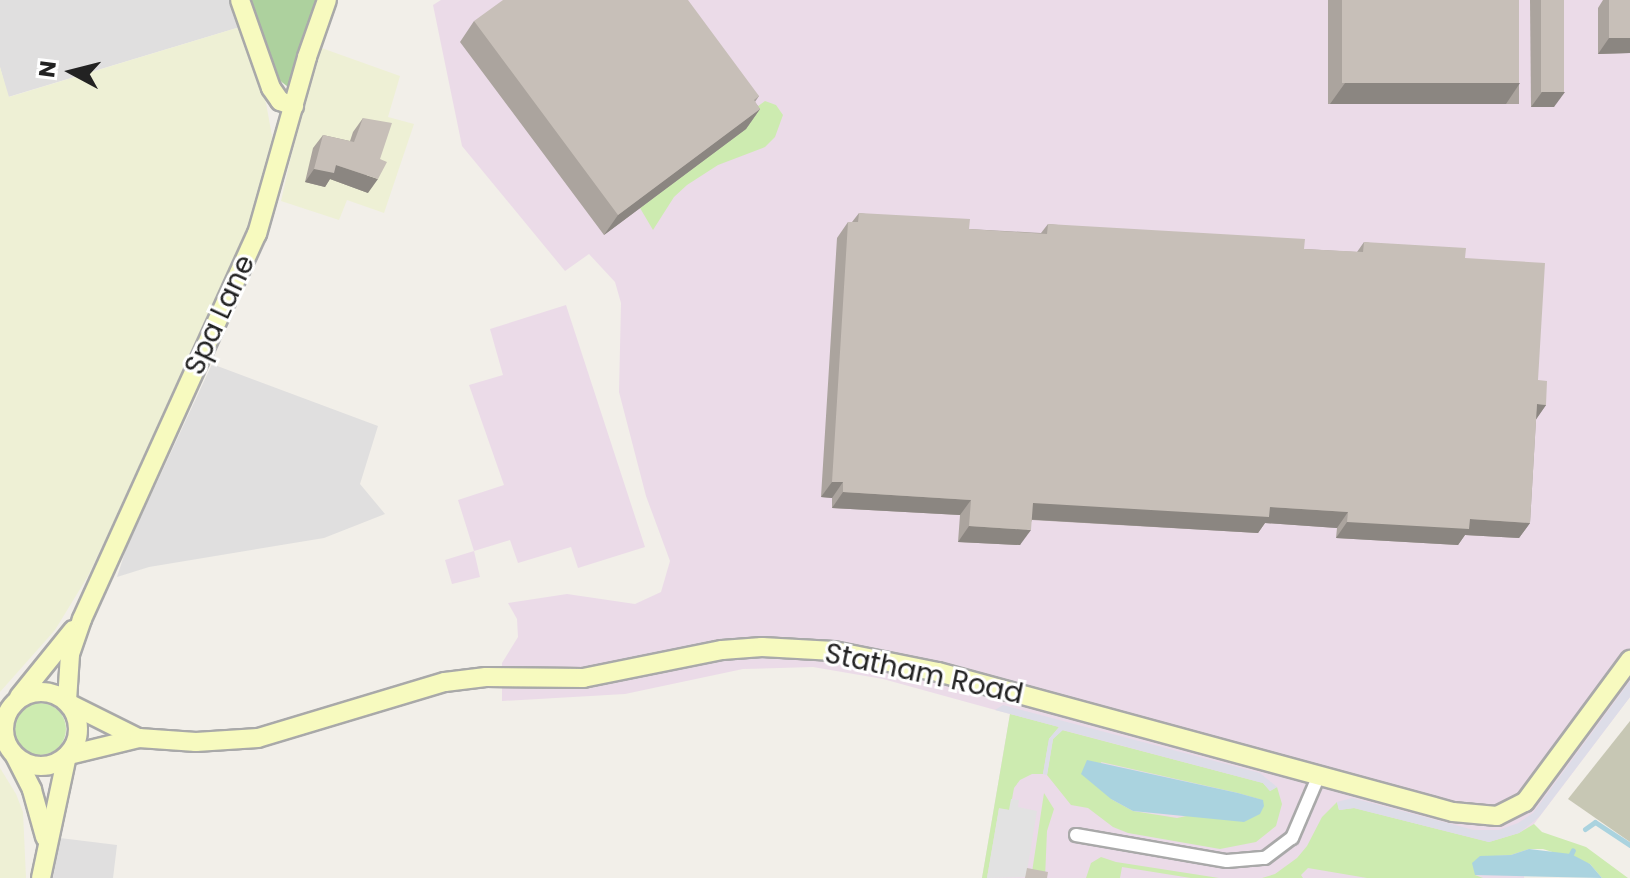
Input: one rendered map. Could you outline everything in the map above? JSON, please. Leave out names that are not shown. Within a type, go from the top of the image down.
[{"type":"street","points":[[240,0],[271,88],[280,101],[294,106]]},
{"type":"street","name":"Spa Lane","points":[[68,703],[70,654],[82,619],[241,274],[267,206],[327,0]]},
{"type":"street","name":"Spa Lane","points":[[17,699],[82,619]]},
{"type":"street","name":"Statham Road","points":[[68,755],[139,738],[196,742],[258,738],[445,682],[486,677],[583,678],[722,650],[762,647],[834,651],[938,672],[1453,812],[1497,816],[1525,802],[1630,660]]},
{"type":"street","points":[[41,878],[46,843],[68,755],[78,735],[75,713],[68,703],[58,695],[37,691],[17,699],[4,721],[7,745],[32,790],[46,843]]},
{"type":"street","name":"Statham Road","points":[[68,703],[139,738]]},
{"type":"street","points":[[15,756],[35,766],[57,763],[68,755]]},
{"type":"street","points":[[1076,835],[1227,861],[1265,858],[1292,838],[1319,775]]},
{"type":"shaded area","points":[[0,0],[229,0],[240,27],[8,97],[0,67]]},
{"type":"shaded area","points":[[441,0],[1630,0],[1630,697],[1534,824],[1524,878],[982,878],[1010,714],[883,679],[813,667],[743,669],[625,694],[502,701],[502,663],[518,637],[517,619],[508,603],[567,594],[635,604],[661,592],[670,561],[646,496],[619,392],[621,303],[615,282],[589,254],[565,271],[462,146],[433,5]]},
{"type":"shaded area","points":[[240,27],[266,103],[272,136],[270,157],[248,228],[227,283],[88,576],[55,630],[0,692],[0,67],[9,97]]},
{"type":"shaded area","points":[[316,46],[400,76],[388,117],[414,124],[384,213],[347,200],[339,220],[281,201]]},
{"type":"shaded area","points":[[566,305],[645,547],[578,568],[571,547],[518,563],[510,540],[474,551],[458,500],[504,485],[469,385],[503,375],[490,329]]},
{"type":"shaded area","points":[[212,364],[378,426],[360,484],[385,514],[324,538],[149,567],[117,577],[126,549]]},
{"type":"shaded area","points":[[474,551],[480,577],[452,584],[445,560]]},
{"type":"shaded area","points":[[1630,681],[1630,697],[1539,817],[1519,833],[1489,842],[1354,808],[1339,810],[1337,802],[1352,798],[1474,830],[1499,830],[1518,823],[1533,813]]},
{"type":"shaded area","points":[[1003,705],[1260,773],[1277,787],[1270,791],[1263,783],[1063,730],[1053,739],[1047,775],[1043,774],[1049,739],[1059,727],[995,710]]},
{"type":"shaded area","points":[[1630,721],[1630,842],[1568,799]]},
{"type":"shaded area","points":[[0,768],[23,812],[26,878],[0,878]]},
{"type":"shaded area","points":[[1011,799],[1019,800],[1018,807],[1037,811],[1026,877],[987,878],[999,808],[1009,810]]},
{"type":"shaded area","points":[[60,838],[117,845],[113,878],[53,878]]},
{"type":"green space","points":[[246,0],[319,0],[288,87],[268,71]]},
{"type":"green space","points":[[765,101],[776,105],[783,115],[775,137],[765,147],[718,165],[687,185],[674,197],[653,230],[640,208],[745,129],[739,120]]},
{"type":"green space","points":[[40,703],[59,710],[66,729],[59,748],[40,755],[21,748],[14,729],[21,710]]},
{"type":"green space","points":[[1010,714],[1059,727],[1049,739],[1043,774],[1032,774],[1020,780],[1014,788],[1010,810],[999,809],[987,878],[982,878]]},
{"type":"green space","points":[[1062,730],[1263,783],[1270,791],[1277,787],[1282,804],[1276,826],[1256,842],[1220,849],[1128,833],[1113,827],[1088,808],[1071,805],[1047,775],[1053,739]],"holes":[[[1101,762],[1262,800],[1177,818],[1133,811],[1111,799]]]},
{"type":"green space","points":[[1044,793],[1054,809],[1047,831],[1045,878],[1032,872]]},
{"type":"green space","points":[[1337,802],[1339,810],[1354,808],[1489,842],[1519,833],[1534,824],[1542,832],[1586,847],[1628,878],[1602,878],[1590,864],[1543,849],[1529,849],[1511,855],[1480,857],[1475,875],[1483,878],[1367,878],[1308,868],[1301,875],[1303,878],[1262,878],[1275,874],[1297,858],[1322,817]]},
{"type":"green space","points":[[1101,857],[1219,878],[1191,878],[1122,867],[1120,878],[1086,878],[1091,863]]},
{"type":"water","points":[[1087,760],[1238,793],[1263,800],[1264,806],[1260,814],[1244,822],[1133,811],[1111,799],[1081,774]]},
{"type":"water","points":[[1529,849],[1571,854],[1590,864],[1602,878],[1475,875],[1472,863],[1480,856],[1511,855]]},
{"type":"building","points":[[503,0],[688,0],[759,96],[754,100],[760,109],[618,215],[474,21]]},
{"type":"building","points":[[1342,0],[1519,0],[1519,83],[1342,83]]},
{"type":"building","points":[[1541,0],[1564,0],[1564,92],[1541,92]]},
{"type":"building","points":[[1609,0],[1630,0],[1630,38],[1609,38]]},
{"type":"building","points":[[363,118],[392,123],[380,159],[387,162],[378,179],[336,165],[334,173],[314,169],[323,135],[354,142]]},
{"type":"building","points":[[859,213],[970,219],[969,229],[1047,234],[1048,224],[1305,239],[1304,249],[1363,252],[1364,242],[1466,248],[1465,258],[1545,263],[1538,380],[1547,381],[1546,405],[1537,404],[1530,523],[1470,519],[1469,529],[1347,522],[1348,512],[1270,507],[1269,517],[1033,503],[1031,530],[969,526],[971,500],[843,492],[843,482],[832,482],[848,222],[858,222]]},
{"type":"building","points":[[1027,868],[1048,872],[1047,878],[1025,878]]},
{"type":"waterway","points":[[1585,829],[1595,822],[1630,845]]},
{"type":"waterway","points":[[1571,854],[1573,850]]}]
